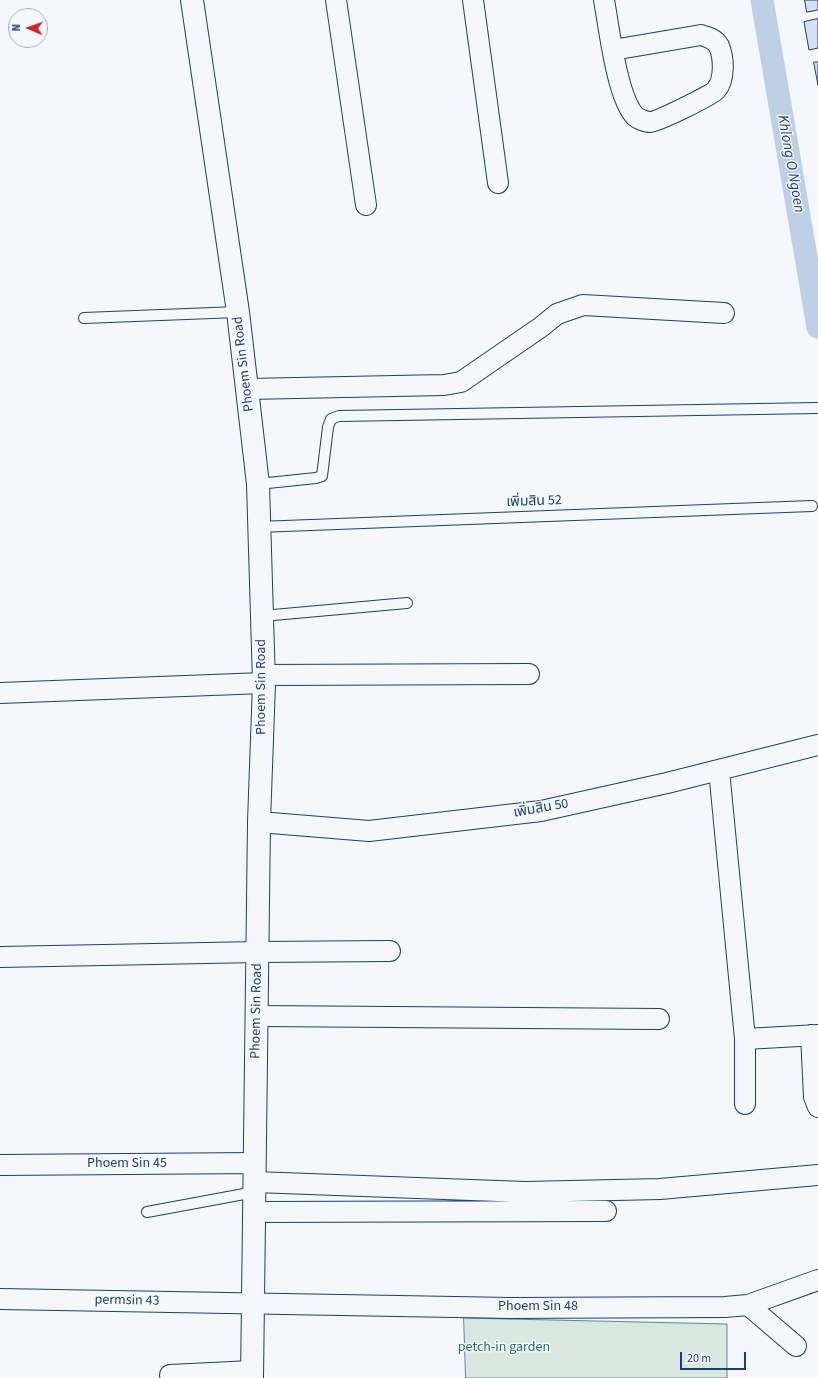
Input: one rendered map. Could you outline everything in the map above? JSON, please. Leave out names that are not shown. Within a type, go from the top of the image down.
[{"type":"street","name":"Phoem Sin Road","points":[[192,0],[238,312],[258,484],[263,679],[259,822],[252,1374]]},
{"type":"street","points":[[336,0],[366,205]]},
{"type":"street","points":[[473,0],[498,183]]},
{"type":"street","points":[[604,0],[613,50],[624,100],[636,118],[650,122],[664,118],[716,91],[721,80],[723,67],[718,45],[710,37],[701,35],[613,50]]},
{"type":"street","points":[[247,389],[444,385],[461,382],[557,314],[583,305],[724,313]]},
{"type":"street","points":[[0,693],[263,679],[530,674]]},
{"type":"street","name":"เพิ่มสิน 50","points":[[259,822],[369,832],[541,810],[719,770],[818,745]]},
{"type":"street","points":[[719,770],[745,1039],[745,1104]]},
{"type":"street","points":[[0,957],[258,952],[390,952]]},
{"type":"street","points":[[257,1016],[659,1019]]},
{"type":"street","points":[[745,1039],[815,1035],[814,1097],[818,1107]]},
{"type":"street","name":"Phoem Sin 45","points":[[0,1165],[255,1187]]},
{"type":"street","points":[[255,1187],[525,1192],[660,1189],[818,1175]]},
{"type":"street","points":[[255,1187],[606,1211]]},
{"type":"street","name":"Phoem Sin 48","points":[[253,1303],[511,1308],[726,1307],[748,1304],[818,1280]]},
{"type":"street","name":"permsin 43","points":[[0,1299],[253,1303]]},
{"type":"street","points":[[748,1304],[796,1346]]},
{"type":"street","points":[[170,1375],[252,1374]]},
{"type":"lane","points":[[84,318],[238,312]]},
{"type":"lane","points":[[258,484],[316,478],[322,476],[328,427],[331,419],[339,416],[818,408]]},
{"type":"lane","name":"เพิ่มสิน 52","points":[[258,526],[812,506]]},
{"type":"lane","points":[[262,616],[407,602]]},
{"type":"lane","points":[[147,1212],[255,1187]]},
{"type":"green space","name":"petch-in garden","points":[[464,1318],[727,1324],[727,1378],[466,1378]]},
{"type":"building","points":[[805,0],[818,0],[818,10],[807,12]]},
{"type":"building","points":[[818,19],[818,48],[809,50],[804,22]]},
{"type":"building","points":[[814,62],[818,62],[818,85]]},
{"type":"waterway","name":"Khlong O Ngoen","points":[[762,0],[818,327]]}]
